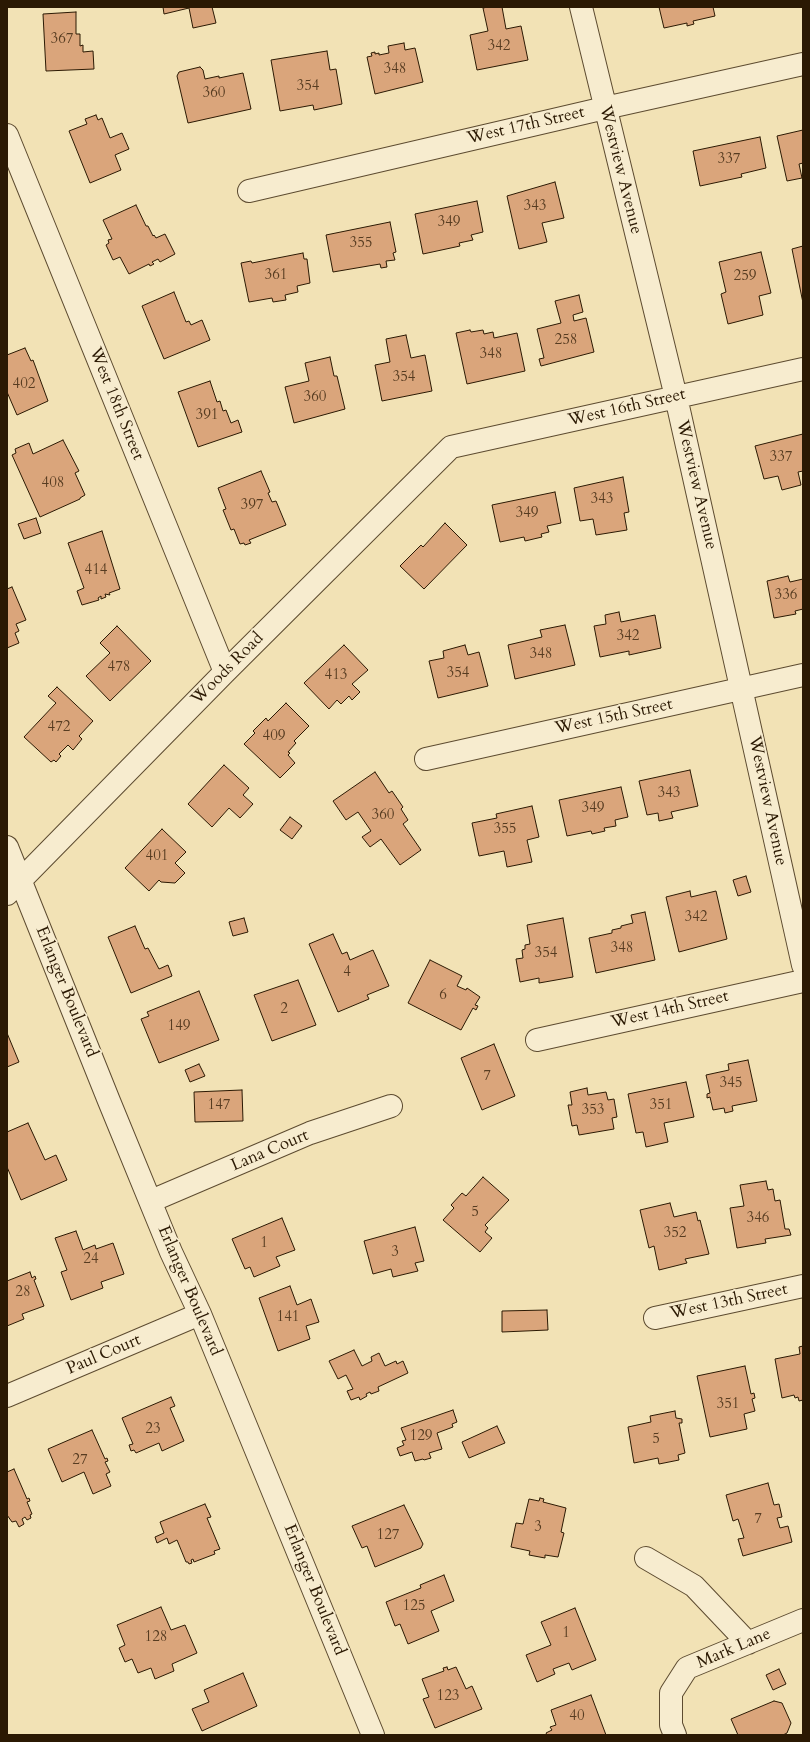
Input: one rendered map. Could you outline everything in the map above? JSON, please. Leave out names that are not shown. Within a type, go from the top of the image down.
[{"type":"street","name":"Westview Avenue","points":[[581,7],[676,397],[803,965]]},
{"type":"street","name":"West 17th Street","points":[[249,191],[605,108],[803,64]]},
{"type":"street","name":"West 18th Street","points":[[7,136],[225,672]]},
{"type":"street","name":"West 16th Street","points":[[451,447],[803,369]]},
{"type":"street","name":"Woods Road","points":[[14,887],[225,672],[451,447]]},
{"type":"street","name":"West 15th Street","points":[[426,759],[803,675]]},
{"type":"street","name":"Erlanger Boulevard","points":[[7,847],[14,887],[200,1314],[373,1735]]},
{"type":"street","name":"West 14th Street","points":[[537,1040],[803,981]]},
{"type":"street","name":"Lana Court","points":[[151,1201],[310,1134],[391,1106]]},
{"type":"street","name":"West 13th Street","points":[[655,1318],[803,1286]]},
{"type":"street","name":"Paul Court","points":[[7,1396],[200,1314]]},
{"type":"street","points":[[646,1558],[694,1586],[748,1643]]},
{"type":"street","name":"Mark Lane","points":[[675,1735],[671,1725],[671,1694],[687,1668],[803,1620]]},
{"type":"building","points":[[163,7],[212,7],[216,23],[193,28],[189,8],[164,14]]},
{"type":"building","points":[[502,7],[506,29],[521,26],[528,60],[477,70],[470,35],[488,31],[483,8]]},
{"type":"building","points":[[659,7],[713,7],[715,16],[693,21],[694,24],[687,26],[687,23],[664,28]]},
{"type":"building","points":[[76,12],[76,34],[80,34],[80,46],[83,45],[83,52],[93,51],[94,69],[46,71],[43,14]]},
{"type":"building","points":[[404,43],[405,50],[415,48],[423,82],[375,94],[367,57],[372,56],[371,53],[375,52],[375,54],[379,53],[379,55],[389,53],[388,46]]},
{"type":"building","points":[[327,51],[330,70],[336,69],[342,104],[314,110],[313,105],[280,111],[271,60]]},
{"type":"building","points":[[200,67],[203,70],[205,79],[243,73],[251,109],[188,123],[177,76],[179,72]]},
{"type":"building","points":[[96,115],[98,120],[102,118],[110,138],[122,133],[129,149],[115,155],[121,170],[90,183],[69,131],[87,124],[85,119]]},
{"type":"building","points":[[803,130],[803,163],[799,164],[802,178],[787,181],[777,136]]},
{"type":"building","points":[[760,137],[766,168],[741,174],[742,177],[700,186],[693,151]]},
{"type":"building","points":[[555,182],[564,218],[542,223],[547,242],[519,249],[507,196]]},
{"type":"building","points":[[477,201],[483,232],[471,235],[473,240],[459,243],[460,246],[423,254],[415,214]]},
{"type":"building","points":[[136,205],[146,226],[148,226],[153,236],[154,235],[156,238],[165,234],[175,254],[160,262],[158,259],[152,262],[154,264],[150,266],[149,264],[129,274],[120,257],[113,260],[106,245],[109,243],[108,240],[112,239],[103,220]]},
{"type":"building","points":[[390,222],[396,252],[393,253],[395,260],[386,261],[387,267],[381,268],[380,264],[333,272],[326,235]]},
{"type":"building","points":[[803,246],[803,303],[792,249]]},
{"type":"building","points":[[761,252],[771,293],[759,296],[763,315],[728,324],[721,294],[726,292],[719,262]]},
{"type":"building","points":[[303,253],[304,259],[307,259],[310,283],[297,286],[298,292],[285,295],[286,300],[273,302],[272,298],[249,302],[241,263],[251,261],[252,263]]},
{"type":"building","points":[[174,292],[186,322],[189,321],[191,325],[202,320],[210,340],[164,359],[142,306]]},
{"type":"building","points":[[579,295],[583,312],[573,315],[574,321],[586,318],[594,352],[541,366],[539,359],[544,358],[537,329],[561,323],[555,301]]},
{"type":"building","points":[[470,330],[471,332],[483,330],[484,334],[493,332],[494,338],[517,333],[525,371],[467,384],[456,333]]},
{"type":"building","points":[[406,335],[411,358],[425,355],[432,391],[382,401],[375,365],[390,362],[386,339]]},
{"type":"building","points":[[25,348],[31,361],[33,360],[48,401],[17,415],[7,392],[7,355]]},
{"type":"building","points":[[330,357],[334,376],[337,376],[345,409],[294,423],[285,387],[309,381],[305,363]]},
{"type":"building","points":[[210,381],[217,402],[220,401],[223,411],[226,410],[231,423],[238,420],[242,432],[198,447],[178,392]]},
{"type":"building","points":[[803,434],[803,471],[798,472],[801,485],[782,490],[778,476],[764,479],[755,446]]},
{"type":"building","points":[[63,440],[79,471],[75,473],[85,495],[80,499],[40,517],[12,455],[16,453],[15,449],[29,443],[33,454]]},
{"type":"building","points":[[261,471],[270,492],[268,493],[272,502],[276,501],[286,525],[249,540],[251,543],[245,545],[244,543],[240,544],[234,529],[231,530],[223,510],[226,509],[218,488]]},
{"type":"building","points":[[623,477],[629,512],[624,513],[627,530],[596,535],[593,519],[580,521],[574,488]]},
{"type":"building","points":[[555,492],[561,523],[547,526],[549,532],[541,534],[542,537],[525,541],[524,537],[500,542],[492,505]]},
{"type":"building","points":[[36,518],[41,533],[24,539],[18,524]]},
{"type":"building","points":[[445,523],[467,545],[424,589],[400,566],[421,545],[423,547]]},
{"type":"building","points":[[102,531],[120,589],[109,593],[110,595],[105,594],[106,597],[101,599],[101,596],[98,598],[99,600],[82,605],[77,591],[84,588],[68,543]]},
{"type":"building","points":[[788,576],[790,582],[803,579],[803,609],[795,611],[796,614],[774,618],[767,581]]},
{"type":"building","points":[[12,587],[26,620],[16,624],[19,631],[15,633],[19,643],[7,648],[7,589]]},
{"type":"building","points":[[619,612],[621,622],[655,615],[661,648],[629,655],[629,651],[600,657],[594,626],[606,624],[605,615]]},
{"type":"building","points":[[565,625],[575,665],[515,679],[508,645],[542,637],[540,630]]},
{"type":"building","points":[[117,626],[151,661],[110,701],[86,676],[110,653],[100,643]]},
{"type":"building","points":[[344,645],[368,670],[352,684],[360,692],[352,700],[349,696],[341,704],[337,700],[329,709],[304,683]]},
{"type":"building","points":[[465,645],[468,655],[479,652],[488,686],[438,698],[429,661],[444,658],[443,651]]},
{"type":"building","points":[[57,687],[93,721],[79,736],[82,739],[73,750],[68,745],[59,754],[61,756],[56,762],[54,760],[51,762],[24,737],[56,703],[48,696]]},
{"type":"building","points":[[286,703],[309,726],[294,741],[296,743],[288,752],[290,753],[288,755],[295,763],[280,778],[244,744],[255,733],[253,731],[266,718],[268,721]]},
{"type":"building","points":[[224,765],[249,788],[243,795],[253,804],[240,818],[229,808],[212,827],[188,804]]},
{"type":"building","points":[[690,770],[698,806],[671,812],[673,818],[659,821],[658,813],[647,815],[639,781]]},
{"type":"building","points":[[375,772],[389,793],[392,791],[403,807],[401,809],[408,820],[403,824],[421,850],[400,865],[381,839],[370,847],[362,837],[371,831],[358,812],[346,820],[333,801]]},
{"type":"building","points":[[621,787],[628,817],[615,820],[616,826],[604,828],[605,831],[592,834],[591,831],[567,836],[559,800]]},
{"type":"building","points":[[532,806],[539,837],[527,840],[532,862],[507,867],[504,851],[479,856],[472,823],[497,818],[496,814]]},
{"type":"building","points":[[290,817],[302,826],[292,839],[280,830]]},
{"type":"building","points":[[162,829],[186,852],[175,863],[185,873],[175,883],[161,882],[159,880],[149,891],[125,868]]},
{"type":"building","points":[[746,876],[751,892],[738,896],[733,880]]},
{"type":"building","points":[[690,891],[691,897],[716,891],[727,939],[679,952],[666,897]]},
{"type":"building","points":[[645,912],[655,960],[596,973],[589,938],[612,933],[612,930],[633,923],[631,915]]},
{"type":"building","points":[[244,918],[248,932],[233,936],[229,922]]},
{"type":"building","points":[[563,918],[573,977],[539,983],[539,978],[520,982],[516,959],[523,958],[522,950],[525,949],[525,945],[530,944],[527,925]]},
{"type":"building","points":[[135,926],[145,949],[148,948],[159,969],[168,965],[172,976],[131,993],[108,937]]},
{"type":"building","points":[[333,934],[342,954],[347,952],[350,960],[373,950],[389,986],[367,995],[369,999],[338,1012],[309,944]]},
{"type":"building","points":[[430,960],[462,976],[457,986],[466,990],[467,988],[480,997],[475,1005],[478,1006],[476,1010],[473,1008],[461,1030],[408,1003]]},
{"type":"building","points":[[298,980],[316,1025],[272,1041],[254,995]]},
{"type":"building","points":[[199,991],[219,1040],[159,1063],[141,1019],[149,1016],[147,1012]]},
{"type":"building","points":[[7,1033],[19,1062],[7,1067]]},
{"type":"building","points":[[494,1044],[515,1096],[482,1110],[461,1058]]},
{"type":"building","points":[[748,1060],[757,1101],[732,1106],[733,1111],[725,1113],[724,1108],[713,1110],[710,1097],[707,1098],[707,1094],[710,1093],[706,1075],[729,1070],[728,1064]]},
{"type":"building","points":[[199,1064],[205,1076],[190,1082],[185,1070]]},
{"type":"building","points":[[686,1082],[694,1117],[664,1123],[668,1142],[646,1147],[643,1132],[636,1133],[628,1094]]},
{"type":"building","points":[[587,1088],[588,1095],[606,1092],[608,1100],[614,1099],[617,1117],[612,1118],[614,1129],[579,1135],[577,1125],[572,1126],[568,1105],[572,1105],[570,1092]]},
{"type":"building","points":[[242,1090],[243,1121],[195,1122],[194,1092]]},
{"type":"building","points":[[28,1123],[45,1160],[56,1155],[67,1180],[21,1200],[7,1167],[7,1132]]},
{"type":"building","points":[[483,1177],[509,1200],[485,1225],[488,1228],[485,1232],[492,1238],[480,1252],[443,1220],[454,1208],[451,1205],[462,1193],[466,1196]]},
{"type":"building","points":[[766,1181],[768,1190],[773,1189],[775,1201],[780,1200],[785,1229],[789,1229],[791,1235],[765,1239],[766,1243],[737,1248],[730,1208],[744,1206],[740,1185]]},
{"type":"building","points":[[670,1203],[674,1217],[696,1212],[698,1221],[700,1220],[709,1254],[685,1259],[687,1263],[659,1270],[654,1246],[649,1248],[640,1210]]},
{"type":"building","points":[[282,1218],[295,1250],[276,1257],[280,1266],[254,1277],[250,1267],[245,1269],[232,1239]]},
{"type":"building","points":[[415,1227],[424,1261],[415,1263],[418,1271],[393,1277],[391,1269],[373,1274],[364,1241]]},
{"type":"building","points":[[76,1231],[83,1250],[95,1245],[96,1249],[113,1243],[124,1274],[101,1282],[103,1288],[71,1300],[61,1272],[67,1270],[55,1238]]},
{"type":"building","points":[[30,1272],[32,1278],[35,1276],[36,1279],[34,1280],[44,1306],[22,1314],[24,1319],[7,1326],[7,1281]]},
{"type":"building","points":[[290,1286],[297,1305],[311,1299],[319,1322],[306,1326],[310,1339],[278,1351],[259,1298]]},
{"type":"building","points":[[547,1310],[548,1330],[502,1332],[502,1311]]},
{"type":"building","points":[[803,1346],[803,1400],[799,1401],[798,1397],[795,1398],[794,1395],[782,1398],[775,1359],[800,1354],[799,1347]]},
{"type":"building","points":[[354,1350],[362,1366],[372,1361],[371,1357],[379,1353],[385,1366],[396,1361],[397,1364],[403,1361],[408,1373],[378,1387],[379,1391],[371,1394],[370,1392],[366,1394],[367,1396],[360,1400],[359,1397],[351,1400],[347,1391],[353,1389],[346,1375],[338,1379],[329,1361]]},
{"type":"building","points":[[745,1366],[751,1394],[754,1393],[755,1398],[752,1399],[755,1411],[744,1414],[747,1429],[710,1437],[697,1376]]},
{"type":"building","points":[[171,1397],[175,1406],[170,1408],[184,1441],[162,1451],[159,1443],[136,1453],[134,1450],[131,1451],[129,1445],[133,1444],[122,1418]]},
{"type":"building","points":[[453,1410],[457,1422],[452,1424],[453,1427],[437,1433],[442,1449],[429,1453],[431,1458],[424,1460],[415,1461],[412,1452],[400,1456],[397,1448],[404,1445],[402,1441],[406,1440],[401,1428]]},
{"type":"building","points":[[675,1411],[676,1418],[682,1419],[682,1423],[679,1423],[685,1453],[678,1455],[679,1460],[659,1464],[658,1458],[634,1463],[628,1427],[651,1422],[650,1416]]},
{"type":"building","points":[[497,1426],[505,1443],[469,1458],[462,1442]]},
{"type":"building","points":[[92,1430],[105,1459],[107,1458],[108,1461],[105,1462],[110,1472],[106,1474],[111,1486],[93,1494],[84,1472],[62,1482],[48,1449]]},
{"type":"building","points":[[14,1469],[27,1499],[29,1498],[30,1501],[27,1502],[32,1514],[30,1515],[31,1518],[27,1520],[25,1517],[22,1519],[24,1524],[19,1527],[16,1521],[12,1522],[7,1515],[7,1472]]},
{"type":"building","points":[[768,1483],[774,1505],[779,1504],[782,1517],[777,1518],[780,1528],[788,1526],[792,1542],[743,1556],[738,1539],[744,1538],[738,1519],[733,1521],[726,1495]]},
{"type":"building","points":[[540,1498],[544,1499],[543,1502],[566,1508],[561,1532],[564,1533],[558,1557],[545,1555],[545,1558],[529,1555],[530,1551],[511,1547],[516,1523],[523,1524],[529,1499],[539,1501]]},
{"type":"building","points":[[205,1504],[211,1517],[207,1518],[220,1549],[214,1551],[215,1554],[194,1562],[193,1559],[191,1560],[192,1563],[189,1564],[186,1562],[177,1540],[169,1544],[167,1538],[157,1543],[155,1537],[164,1533],[160,1522]]},
{"type":"building","points":[[404,1505],[423,1544],[421,1548],[375,1567],[367,1546],[362,1548],[352,1526]]},
{"type":"building","points":[[444,1575],[454,1601],[431,1611],[439,1631],[408,1644],[400,1624],[395,1626],[386,1602],[421,1588],[420,1585]]},
{"type":"building","points":[[161,1607],[171,1630],[185,1625],[197,1653],[172,1664],[174,1671],[155,1679],[151,1668],[138,1673],[132,1659],[125,1662],[119,1648],[125,1645],[117,1625]]},
{"type":"building","points":[[575,1608],[596,1660],[572,1670],[569,1663],[553,1669],[555,1674],[537,1682],[526,1655],[551,1645],[541,1622]]},
{"type":"building","points":[[447,1667],[448,1670],[456,1667],[466,1689],[472,1686],[482,1709],[435,1728],[423,1699],[429,1697],[422,1679],[444,1671],[443,1668]]},
{"type":"building","points":[[779,1669],[786,1684],[773,1690],[766,1675]]},
{"type":"building","points":[[243,1673],[257,1706],[202,1731],[192,1709],[209,1702],[204,1690]]},
{"type":"building","points":[[591,1695],[606,1735],[547,1735],[546,1733],[552,1730],[550,1727],[556,1725],[551,1710]]},
{"type":"building","points":[[774,1701],[782,1703],[791,1723],[787,1733],[783,1735],[738,1735],[731,1719]]}]
